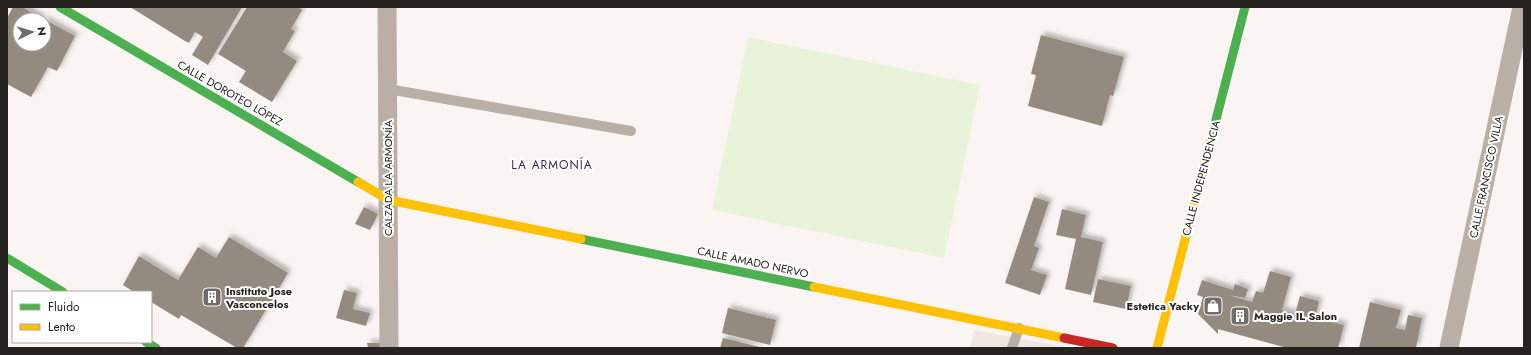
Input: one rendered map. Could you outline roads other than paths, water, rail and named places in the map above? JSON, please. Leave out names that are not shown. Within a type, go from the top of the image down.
[{"type":"street","name":"CALLE DOROTEO LÓPEZ","points":[[60,7],[388,200]]},
{"type":"street","name":"CALZADA LA ARMONÍA","points":[[387,7],[389,348]]},
{"type":"street","name":"CALLE INDEPENDENCIA","points":[[1157,348],[1245,7]]},
{"type":"street","name":"CALLE FRANCISCO VILLA","points":[[1449,348],[1517,8]]},
{"type":"street","name":"CALLE AMADO NERVO","points":[[388,200],[1114,348]]},
{"type":"street","points":[[7,258],[61,291]]},
{"type":"lane","points":[[388,89],[631,131]]},
{"type":"lane","points":[[1012,348],[1019,328]]},
{"type":"place","name":"Instituto Jose Vasconcelos","points":[[212,297]]},
{"type":"place","name":"Estetica Yacky","points":[[1213,306]]},
{"type":"place","name":"Maggie IL Salon","points":[[1240,316]]},
{"type":"district","name":"LA ARMONÍA","points":[[552,165]]}]
